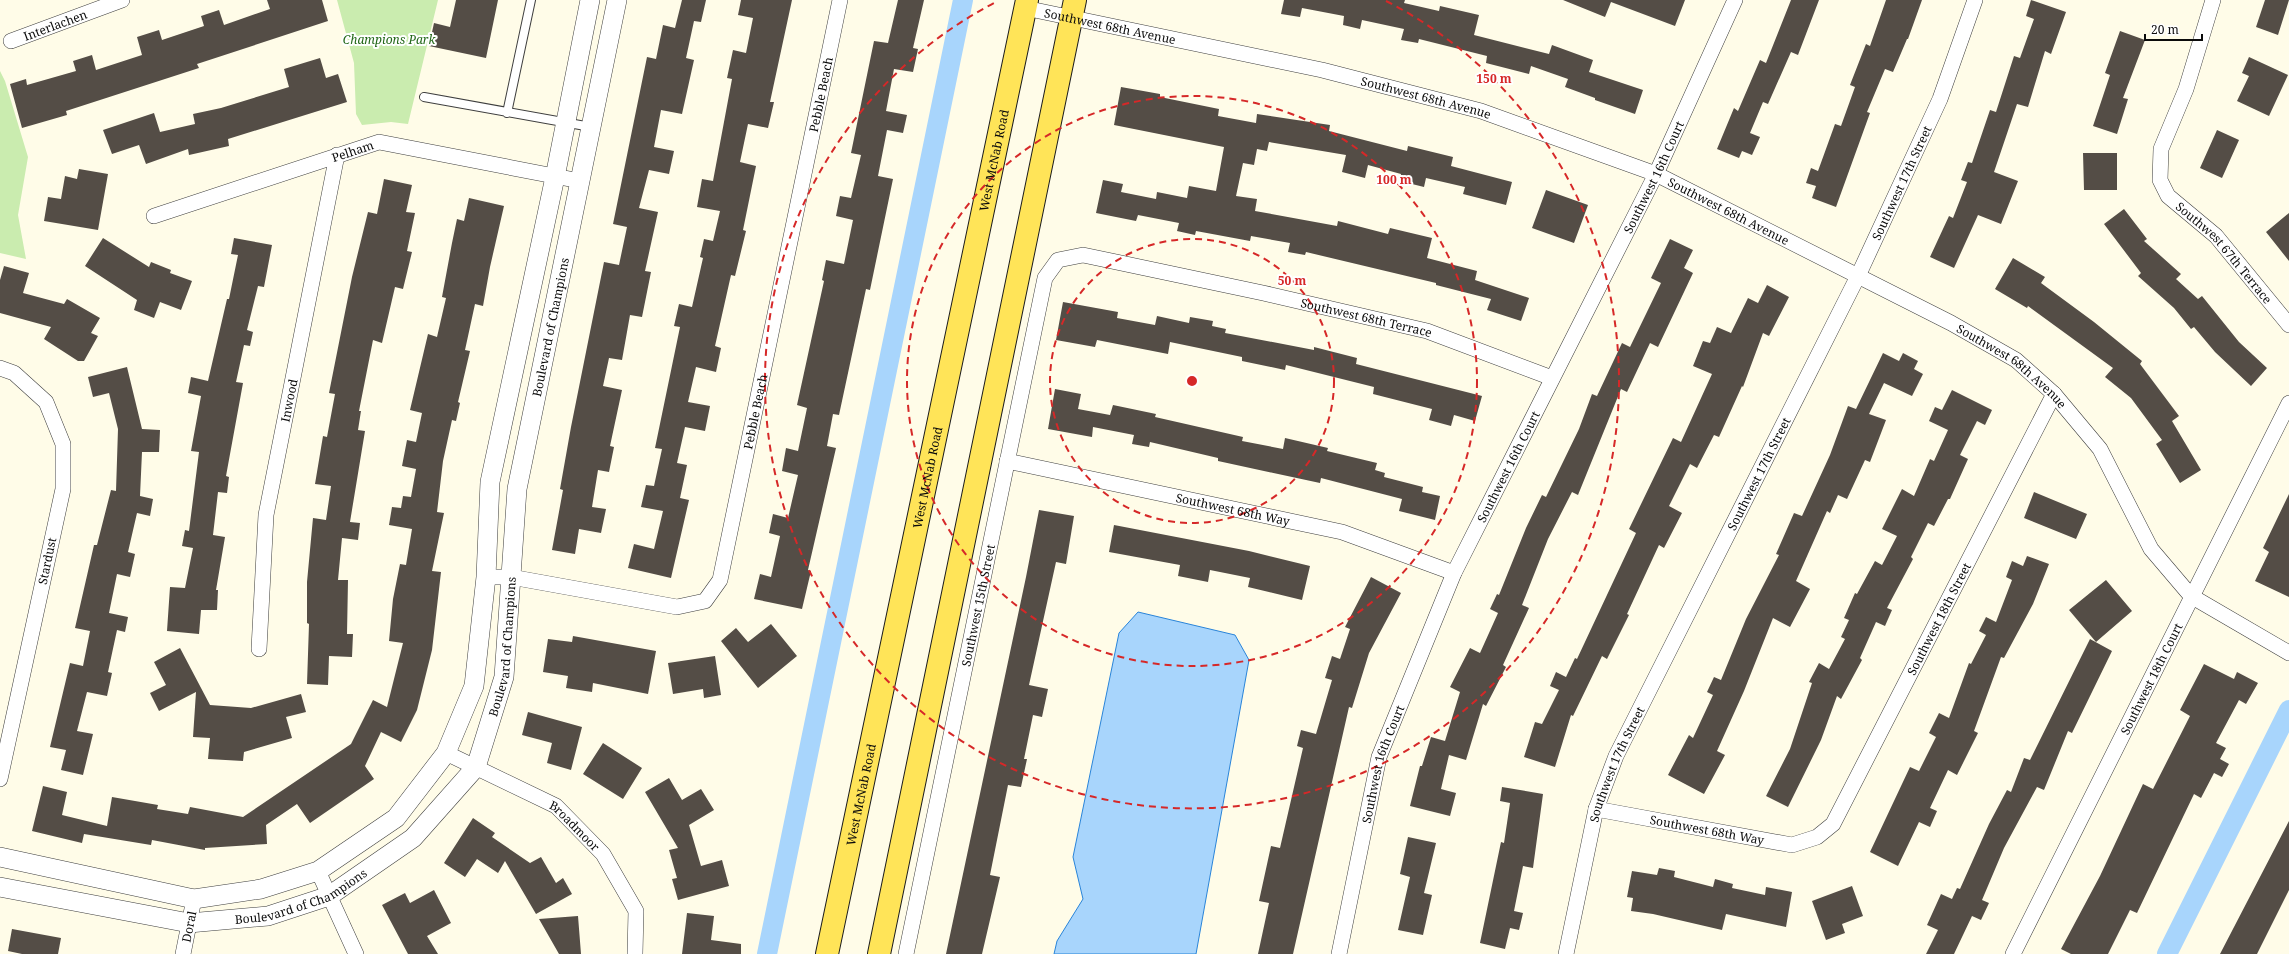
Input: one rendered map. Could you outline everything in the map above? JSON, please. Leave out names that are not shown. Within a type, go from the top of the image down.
[{"type":"main road","name":"West McNab Road","points":[[827,954],[1026,4]]},
{"type":"main road","points":[[879,954],[1073,10]]},
{"type":"street","name":"Interlachen","points":[[11,40],[122,0]]},
{"type":"street","name":"Boulevard of Champions","points":[[0,857],[194,899],[262,889],[318,871],[396,818],[446,753],[474,686],[486,577],[490,482],[555,177],[590,0]]},
{"type":"street","name":"Boulevard of Champions","points":[[0,886],[189,923],[268,916],[329,896],[413,838],[476,767],[504,677],[517,489],[617,0]]},
{"type":"street","name":"Pebble Beach","points":[[486,577],[511,576],[677,607],[705,600],[720,580],[840,0]]},
{"type":"street","name":"Southwest 16th Court","points":[[1339,954],[1379,757],[1454,573],[1656,174],[1735,0]]},
{"type":"street","name":"Southwest 17th Street","points":[[1566,954],[1596,809],[1616,756],[1858,276],[1940,99],[1975,0]]},
{"type":"street","name":"Southwest 67th Terrace","points":[[2214,0],[2186,89],[2162,149],[2160,180],[2168,196],[2216,236],[2289,325]]},
{"type":"street","name":"Southwest 68th Avenue","points":[[1026,4],[1073,10],[1322,70],[1481,111],[1656,174],[1951,323],[2016,360],[2054,394],[2100,449],[2151,549],[2191,596],[2289,653]]},
{"type":"street","name":"Pelham","points":[[154,216],[379,142],[580,181]]},
{"type":"street","name":"Inwood","points":[[260,649],[266,515],[337,155]]},
{"type":"street","name":"Southwest 68th Terrace","points":[[1058,260],[1083,255],[1263,293],[1427,331],[1552,378]]},
{"type":"street","name":"Southwest 15th Street","points":[[906,954],[1045,278],[1058,260]]},
{"type":"street","name":"Stardust","points":[[0,368],[14,373],[46,402],[63,444],[63,489],[0,779]]},
{"type":"street","name":"Southwest 18th Street","points":[[1817,837],[1833,824],[2054,394]]},
{"type":"street","name":"Southwest 18th Court","points":[[2013,954],[2289,403]]},
{"type":"street","name":"Southwest 68th Way","points":[[1007,462],[1342,532],[1454,573]]},
{"type":"street","name":"Broadmoor","points":[[446,753],[556,806],[603,854],[636,911],[635,954]]},
{"type":"street","name":"Southwest 68th Way","points":[[1596,809],[1792,845],[1817,837]]},
{"type":"street","points":[[318,871],[356,954]]},
{"type":"street","name":"Doral","points":[[183,954],[194,899]]},
{"type":"lane","points":[[507,113],[531,0]]},
{"type":"lane","points":[[424,97],[592,127]]},
{"type":"green space","name":"Champions Park","points":[[337,0],[438,0],[408,124],[391,122],[362,125],[356,114],[354,63]]},
{"type":"green space","points":[[0,71],[5,81],[28,157],[18,215],[26,259],[0,253]]},
{"type":"water","points":[[1138,612],[1235,635],[1249,660],[1196,954],[1054,954],[1057,941],[1083,899],[1073,857],[1119,633]]},
{"type":"building","points":[[267,0],[322,0],[328,21],[197,64],[199,68],[66,111],[67,115],[22,128],[10,84],[26,79],[27,85],[76,71],[73,61],[92,55],[96,70],[142,55],[137,37],[159,30],[162,40],[204,26],[201,16],[219,10],[224,25],[270,9]]},
{"type":"building","points":[[456,0],[498,0],[486,58],[429,46],[434,23],[450,27]]},
{"type":"building","points":[[682,0],[706,0],[701,22],[694,21],[686,58],[694,60],[682,114],[661,110],[654,147],[674,151],[669,174],[649,170],[639,208],[658,212],[645,271],[651,272],[642,317],[630,315],[622,360],[609,358],[603,386],[622,390],[610,446],[614,447],[609,472],[598,470],[592,507],[606,509],[601,533],[579,529],[575,554],[552,550],[563,490],[560,489],[571,427],[604,262],[619,265],[627,227],[613,224],[647,57],[656,59],[663,25],[675,28]]},
{"type":"building","points":[[741,0],[792,0],[770,102],[774,102],[768,128],[748,124],[740,162],[756,166],[743,230],[746,231],[735,276],[731,275],[715,346],[721,348],[716,372],[696,367],[688,402],[710,406],[705,431],[685,427],[677,463],[687,465],[680,498],[689,500],[671,578],[628,568],[634,544],[654,549],[663,511],[641,507],[646,485],[654,486],[662,449],[655,448],[680,327],[674,326],[679,304],[692,307],[703,258],[700,257],[704,239],[713,241],[720,211],[697,207],[702,179],[713,181],[732,79],[727,78],[733,50],[746,53],[753,18],[738,15]]},
{"type":"building","points":[[898,0],[924,0],[913,48],[918,49],[913,72],[894,69],[886,111],[907,115],[903,133],[887,130],[878,176],[893,179],[870,290],[866,289],[839,415],[833,414],[827,446],[836,448],[808,570],[811,571],[802,609],[754,599],[760,574],[771,577],[780,536],[769,533],[773,514],[788,518],[798,475],[782,471],[786,448],[798,451],[807,408],[797,405],[824,281],[822,280],[826,260],[844,264],[853,220],[836,216],[840,196],[851,198],[861,155],[851,153],[874,41],[888,43]]},
{"type":"building","points":[[1284,0],[1405,0],[1404,3],[1439,11],[1440,6],[1479,15],[1474,35],[1549,54],[1552,45],[1593,60],[1589,72],[1643,90],[1635,114],[1595,100],[1595,98],[1565,87],[1568,79],[1531,66],[1529,74],[1486,63],[1487,56],[1419,39],[1418,43],[1401,40],[1404,29],[1362,20],[1360,29],[1343,25],[1344,16],[1302,8],[1300,17],[1281,14]]},
{"type":"building","points":[[1563,0],[1685,0],[1675,26],[1611,2],[1605,17]]},
{"type":"building","points":[[1791,0],[1819,0],[1798,55],[1791,52],[1768,104],[1763,102],[1750,133],[1760,137],[1752,155],[1742,151],[1739,158],[1717,149],[1734,108],[1738,111],[1760,60],[1766,63]]},
{"type":"building","points":[[1886,0],[1922,0],[1908,39],[1893,72],[1885,69],[1867,112],[1870,113],[1836,207],[1812,198],[1816,186],[1806,183],[1811,168],[1818,171],[1835,124],[1841,126],[1855,87],[1850,85],[1866,44],[1870,46]]},
{"type":"building","points":[[2031,0],[2066,12],[2051,54],[2045,51],[2028,107],[2017,104],[1994,172],[2018,181],[2001,224],[1978,215],[1954,268],[1930,257],[1949,216],[1953,218],[1967,182],[1961,180],[1968,162],[1972,163],[1990,110],[1996,112],[2014,56],[2020,58],[2034,19],[2026,16]]},
{"type":"building","points":[[2265,0],[2289,0],[2278,35],[2256,27]]},
{"type":"building","points":[[2120,31],[2145,40],[2123,98],[2128,99],[2117,134],[2093,126],[2110,75],[2105,73]]},
{"type":"building","points":[[2249,57],[2288,75],[2269,116],[2237,101],[2249,76],[2242,73]]},
{"type":"building","points":[[320,58],[326,78],[338,74],[347,102],[228,139],[229,146],[189,155],[188,149],[146,164],[139,145],[112,154],[103,130],[154,113],[160,132],[195,124],[193,114],[221,108],[289,87],[284,69]]},
{"type":"building","points":[[1121,87],[1160,94],[1160,97],[1219,109],[1218,116],[1256,123],[1257,114],[1330,125],[1329,131],[1407,151],[1408,146],[1453,157],[1451,166],[1512,182],[1506,205],[1463,194],[1465,187],[1426,178],[1424,187],[1400,181],[1401,174],[1368,165],[1365,178],[1342,172],[1346,155],[1269,142],[1267,151],[1257,149],[1254,165],[1243,163],[1236,196],[1257,199],[1255,211],[1337,226],[1338,221],[1388,234],[1390,228],[1432,238],[1427,258],[1477,271],[1475,280],[1529,298],[1521,321],[1487,310],[1491,299],[1436,285],[1436,283],[1306,252],[1305,255],[1288,252],[1290,243],[1251,236],[1250,241],[1196,231],[1195,235],[1177,231],[1179,223],[1138,215],[1136,221],[1096,213],[1103,180],[1123,184],[1121,192],[1156,199],[1157,192],[1187,198],[1189,186],[1216,191],[1224,147],[1114,125]]},
{"type":"building","points":[[2217,130],[2239,140],[2222,178],[2200,168]]},
{"type":"building","points":[[2083,153],[2117,153],[2117,190],[2084,190]]},
{"type":"building","points":[[79,169],[108,174],[98,230],[44,221],[48,197],[61,199],[65,176],[77,179]]},
{"type":"building","points":[[384,179],[412,185],[406,212],[415,213],[407,251],[412,252],[403,289],[395,287],[382,343],[373,340],[359,411],[361,411],[358,430],[365,431],[350,522],[360,523],[358,540],[342,538],[338,580],[348,580],[347,634],[353,634],[352,657],[329,656],[328,685],[307,684],[309,624],[307,623],[307,582],[313,518],[326,520],[331,486],[315,484],[323,436],[327,437],[335,394],[329,393],[352,277],[368,212],[377,214]]},
{"type":"building","points":[[1546,190],[1588,205],[1574,243],[1532,228]]},
{"type":"building","points":[[469,198],[504,206],[483,306],[475,304],[465,350],[470,351],[458,402],[460,403],[456,421],[452,420],[443,461],[437,512],[444,513],[432,571],[441,572],[432,650],[417,710],[401,742],[381,732],[365,766],[374,779],[310,823],[297,804],[266,825],[267,844],[205,848],[205,850],[152,840],[151,845],[84,834],[82,843],[32,831],[43,786],[67,792],[62,815],[107,826],[112,797],[158,805],[157,809],[188,814],[190,807],[243,817],[351,744],[373,700],[387,707],[403,643],[389,641],[393,599],[400,564],[406,565],[412,529],[389,525],[392,507],[401,508],[403,496],[411,497],[416,469],[402,466],[407,440],[416,442],[422,413],[410,410],[428,334],[437,337],[446,298],[442,297],[457,219],[464,221]]},
{"type":"building","points":[[2124,209],[2147,239],[2144,241],[2181,274],[2176,279],[2198,299],[2202,296],[2239,342],[2267,368],[2251,386],[2215,352],[2194,327],[2191,329],[2174,308],[2138,276],[2141,273],[2104,224]]},
{"type":"building","points":[[2289,213],[2289,261],[2266,232]]},
{"type":"building","points":[[103,238],[149,267],[151,262],[171,270],[170,273],[192,281],[181,310],[160,302],[154,318],[134,310],[137,300],[85,266]]},
{"type":"building","points":[[234,238],[272,245],[264,287],[258,286],[247,330],[253,332],[250,346],[244,345],[236,382],[243,383],[226,476],[229,477],[227,493],[218,492],[213,535],[225,537],[216,590],[218,590],[217,610],[201,610],[199,634],[167,631],[170,587],[185,588],[193,548],[182,546],[185,530],[189,531],[199,452],[191,451],[201,396],[188,393],[191,377],[208,381],[227,299],[229,299],[238,255],[231,254]]},
{"type":"building","points":[[1670,239],[1693,250],[1684,268],[1693,273],[1658,347],[1650,343],[1627,392],[1621,389],[1578,495],[1572,492],[1548,539],[1522,605],[1529,608],[1503,665],[1506,667],[1486,706],[1483,704],[1466,760],[1449,755],[1441,789],[1456,793],[1450,816],[1410,806],[1420,766],[1422,766],[1431,737],[1445,741],[1460,692],[1450,687],[1470,648],[1480,653],[1498,613],[1490,609],[1497,594],[1499,595],[1526,528],[1542,495],[1546,497],[1579,429],[1592,394],[1597,396],[1622,343],[1630,347],[1661,283],[1651,278]]},
{"type":"building","points":[[2013,258],[2045,277],[2041,283],[2094,322],[2142,361],[2140,364],[2179,416],[2172,421],[2201,470],[2180,483],[2156,444],[2162,440],[2131,398],[2105,377],[2113,368],[2028,306],[2027,308],[1995,289]]},
{"type":"building","points":[[4,266],[29,273],[23,293],[64,304],[67,299],[100,318],[91,333],[98,336],[84,361],[78,361],[44,339],[51,327],[0,313],[0,280]]},
{"type":"building","points":[[1767,285],[1789,297],[1769,336],[1763,333],[1743,387],[1742,386],[1719,437],[1714,435],[1697,468],[1690,464],[1669,506],[1682,513],[1664,548],[1659,545],[1627,614],[1629,615],[1607,659],[1602,656],[1573,716],[1571,715],[1555,767],[1524,757],[1535,722],[1542,724],[1559,690],[1550,686],[1556,672],[1566,677],[1575,658],[1577,659],[1636,533],[1629,529],[1673,438],[1681,442],[1712,374],[1693,366],[1703,341],[1710,343],[1717,327],[1731,333],[1748,298],[1758,303]]},
{"type":"building","points":[[1063,302],[1118,312],[1117,318],[1155,325],[1157,316],[1189,323],[1190,317],[1213,321],[1212,326],[1226,329],[1225,333],[1314,350],[1314,347],[1357,358],[1356,364],[1482,396],[1475,421],[1454,415],[1451,426],[1429,420],[1432,409],[1373,394],[1374,387],[1286,365],[1285,370],[1242,361],[1242,357],[1170,342],[1168,354],[1097,340],[1095,347],[1056,340]]},
{"type":"building","points":[[1883,353],[1899,361],[1903,353],[1918,361],[1914,369],[1923,374],[1912,396],[1884,383],[1869,414],[1886,420],[1870,462],[1865,460],[1847,499],[1838,495],[1830,513],[1827,511],[1796,581],[1810,589],[1790,627],[1773,618],[1744,691],[1717,751],[1725,755],[1704,794],[1668,775],[1689,735],[1693,738],[1713,695],[1707,692],[1714,677],[1721,680],[1746,619],[1779,555],[1776,554],[1794,513],[1802,516],[1830,455],[1848,406],[1856,409]]},
{"type":"building","points":[[127,367],[142,429],[160,430],[159,452],[142,452],[140,496],[153,499],[150,516],[137,513],[128,552],[135,554],[130,577],[117,574],[109,613],[128,617],[125,632],[117,630],[108,672],[112,673],[107,696],[87,692],[77,731],[93,734],[83,775],[61,770],[66,750],[50,747],[70,663],[83,666],[90,631],[75,628],[94,545],[97,545],[111,490],[116,491],[118,429],[109,393],[93,397],[88,377]]},
{"type":"building","points":[[1055,389],[1081,394],[1078,409],[1110,415],[1113,405],[1156,414],[1155,417],[1243,437],[1242,441],[1283,449],[1285,438],[1328,448],[1327,451],[1377,463],[1375,470],[1385,473],[1384,477],[1423,487],[1422,492],[1440,496],[1435,520],[1399,511],[1402,499],[1321,478],[1320,483],[1218,461],[1218,458],[1150,442],[1149,447],[1132,444],[1134,435],[1093,427],[1092,437],[1048,429]]},
{"type":"building","points":[[1952,390],[1992,410],[1985,425],[1977,421],[1960,455],[1968,459],[1950,499],[1948,499],[1934,526],[1928,523],[1911,557],[1913,559],[1887,608],[1892,610],[1885,626],[1876,622],[1860,658],[1862,660],[1841,699],[1837,696],[1821,740],[1788,807],[1766,796],[1790,749],[1812,683],[1809,682],[1819,663],[1829,669],[1845,639],[1841,637],[1849,620],[1844,618],[1855,593],[1857,594],[1875,561],[1882,565],[1897,536],[1882,529],[1902,489],[1914,496],[1930,459],[1934,461],[1948,430],[1929,421],[1935,407],[1942,410]]},
{"type":"building","points":[[2034,492],[2087,514],[2076,539],[2024,518]]},
{"type":"building","points":[[2289,494],[2289,597],[2255,581],[2269,552],[2263,548]]},
{"type":"building","points":[[1039,510],[1074,516],[1066,564],[1056,562],[1029,685],[1048,689],[1042,717],[1033,715],[1024,759],[1027,759],[1021,787],[1008,785],[990,875],[1000,877],[982,954],[946,954],[1026,577]]},
{"type":"building","points":[[1114,525],[1249,551],[1310,566],[1302,600],[1248,587],[1250,578],[1210,570],[1208,582],[1178,576],[1180,565],[1109,552]]},
{"type":"building","points":[[2027,556],[2049,564],[2033,604],[2004,658],[2001,657],[1974,731],[1978,733],[1957,775],[1948,770],[1930,808],[1937,811],[1930,827],[1919,822],[1898,866],[1870,852],[1910,767],[1919,771],[1936,737],[1929,733],[1939,713],[1949,718],[1969,663],[1971,664],[1986,635],[1979,631],[1986,617],[1996,622],[2012,580],[2006,577],[2012,561],[2023,566]]},
{"type":"building","points":[[1371,577],[1401,593],[1369,653],[1352,708],[1349,707],[1293,954],[1258,954],[1269,903],[1259,901],[1271,846],[1280,848],[1303,748],[1297,746],[1301,730],[1316,734],[1332,680],[1325,678],[1332,656],[1340,659],[1350,629],[1345,627]]},
{"type":"building","points":[[2106,580],[2132,611],[2096,642],[2069,610]]},
{"type":"building","points":[[771,624],[797,656],[758,688],[721,641],[736,628],[748,642]]},
{"type":"building","points":[[573,636],[656,651],[648,694],[593,683],[592,692],[566,688],[568,676],[543,672],[548,639],[572,642]]},
{"type":"building","points":[[2090,639],[2112,651],[2072,733],[2068,731],[2044,790],[2037,787],[2004,848],[1982,900],[1989,903],[1981,920],[1972,916],[1954,954],[1926,954],[1938,930],[1927,925],[1941,894],[1952,899],[1957,888],[1960,889],[1989,824],[2007,790],[2011,792],[2024,758],[2030,760]]},
{"type":"building","points":[[180,648],[210,705],[251,708],[301,694],[306,712],[286,717],[292,738],[244,752],[243,761],[208,759],[210,738],[193,737],[196,692],[159,711],[150,693],[166,685],[154,662]]},
{"type":"building","points":[[715,656],[721,695],[704,698],[703,689],[673,694],[668,663]]},
{"type":"building","points":[[2204,664],[2234,679],[2237,672],[2258,683],[2246,704],[2239,700],[2216,743],[2226,748],[2220,759],[2229,764],[2222,777],[2214,773],[2201,798],[2194,794],[2137,913],[2130,910],[2108,954],[2071,954],[2061,949],[2100,876],[2143,784],[2153,789],[2190,716],[2180,710]]},
{"type":"building","points":[[528,712],[582,727],[571,770],[547,763],[552,743],[522,735]]},
{"type":"building","points":[[603,743],[642,768],[623,799],[583,774]]},
{"type":"building","points":[[669,778],[682,800],[701,789],[714,810],[689,825],[701,866],[722,860],[729,886],[678,900],[672,879],[677,878],[669,850],[678,848],[645,792]]},
{"type":"building","points":[[1502,787],[1543,794],[1533,868],[1523,866],[1514,911],[1523,913],[1519,930],[1510,928],[1505,949],[1480,943],[1501,842],[1504,843],[1510,803],[1500,801]]},
{"type":"building","points":[[473,818],[495,833],[492,837],[530,863],[541,857],[556,883],[563,878],[572,894],[536,914],[505,861],[498,873],[477,859],[465,877],[444,863]]},
{"type":"building","points":[[2289,821],[2289,890],[2257,954],[2220,954]]},
{"type":"building","points":[[1408,837],[1436,843],[1424,893],[1432,895],[1423,935],[1398,930],[1410,877],[1400,874]]},
{"type":"building","points":[[1659,868],[1675,871],[1674,877],[1713,887],[1715,879],[1733,884],[1732,888],[1765,895],[1766,887],[1792,892],[1786,927],[1726,914],[1722,930],[1653,914],[1631,911],[1633,898],[1627,897],[1632,871],[1657,875]]},
{"type":"building","points":[[1852,886],[1863,916],[1842,924],[1845,933],[1826,940],[1812,901]]},
{"type":"building","points":[[434,890],[451,923],[427,936],[438,954],[408,954],[382,905],[405,893],[410,903]]},
{"type":"building","points":[[687,913],[714,916],[711,940],[741,944],[741,954],[682,954]]},
{"type":"building","points":[[578,916],[581,954],[559,954],[539,919]]},
{"type":"building","points":[[12,929],[61,938],[58,954],[22,954],[8,951]]},
{"type":"waterway","points":[[767,954],[963,0]]},
{"type":"waterway","points":[[2167,954],[2289,710]]}]
